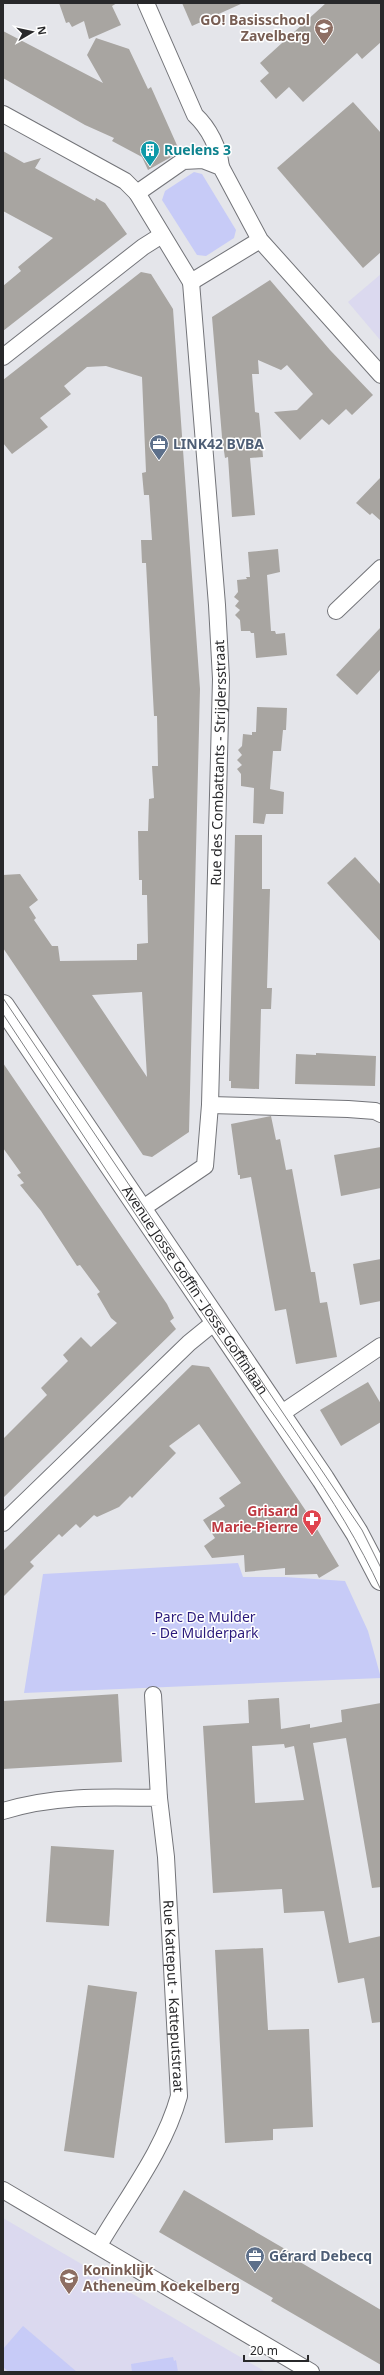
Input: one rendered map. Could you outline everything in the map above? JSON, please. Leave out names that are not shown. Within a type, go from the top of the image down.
[{"type":"main road","name":"Avenue Josse Goffin - Josse Goffinlaan","points":[[3,1006],[357,1533],[381,1579]]},
{"type":"street","points":[[146,3],[195,115],[204,124],[220,155],[221,167],[260,240],[381,375]]},
{"type":"street","points":[[3,114],[125,181],[137,193],[191,282],[260,240]]},
{"type":"street","points":[[137,193],[183,161],[203,160],[221,167]]},
{"type":"street","points":[[3,357],[162,235]]},
{"type":"street","name":"Rue des Combattants - Strijdersstraat","points":[[140,1210],[205,1166],[210,1105],[220,679],[217,605],[191,282]]},
{"type":"street","points":[[336,611],[381,568]]},
{"type":"street","points":[[210,1105],[348,1109],[375,1111],[381,1114]]},
{"type":"street","points":[[3,1523],[188,1343],[216,1321]]},
{"type":"street","points":[[279,1415],[381,1346]]},
{"type":"street","name":"Rue Katteput - Katteputstraat","points":[[99,2245],[162,2141],[172,2121],[178,2096],[166,1856],[159,1798],[153,1695]]},
{"type":"street","points":[[3,1811],[32,1802],[81,1796],[159,1798]]},
{"type":"street","points":[[3,2190],[99,2245],[311,2372]]},
{"type":"shaded area","points":[[381,274],[381,341],[348,302]]},
{"type":"shaded area","name":"Koninklijk Atheneum Koekelberg","points":[[3,2218],[266,2372],[3,2372]]},
{"type":"green space","points":[[194,172],[202,174],[236,230],[234,238],[206,256],[197,255],[162,200],[165,191]]},
{"type":"green space","name":"Parc De Mulder - De Mulderpark","points":[[238,1563],[243,1577],[285,1577],[345,1581],[368,1631],[381,1678],[24,1693],[43,1574]]},
{"type":"green space","points":[[23,2326],[77,2372],[9,2372],[3,2367],[3,2349]]},
{"type":"green space","points":[[173,2357],[174,2361],[176,2360],[178,2372],[132,2372],[131,2364]]},
{"type":"building","points":[[59,3],[117,3],[112,6],[121,25],[89,39],[84,21],[72,27],[69,22],[66,23]]},
{"type":"building","points":[[182,3],[243,3],[192,26]]},
{"type":"building","points":[[326,3],[381,3],[381,42],[362,59],[357,53],[303,102],[289,87],[276,99],[260,81],[269,73],[260,63]]},
{"type":"building","points":[[3,31],[103,83],[87,55],[96,38],[129,49],[148,89],[151,87],[180,152],[148,170],[142,157],[112,141],[114,138],[85,125],[3,78]]},
{"type":"building","points":[[353,102],[381,133],[381,252],[363,268],[277,168]]},
{"type":"building","points":[[3,151],[24,163],[41,158],[35,168],[95,201],[96,198],[105,203],[127,234],[3,331],[3,286],[21,271],[18,267],[53,238],[3,211]]},
{"type":"building","points":[[141,272],[151,274],[173,309],[200,689],[189,1132],[152,1157],[143,1155],[3,948],[3,875],[20,874],[38,900],[29,907],[36,918],[34,920],[52,946],[58,946],[60,961],[137,960],[137,944],[148,943],[147,895],[142,895],[142,880],[139,880],[138,831],[148,831],[149,799],[154,798],[152,766],[158,766],[157,716],[154,716],[146,563],[142,563],[141,540],[152,540],[149,495],[144,495],[142,473],[146,472],[142,377],[106,366],[87,367],[64,386],[71,394],[40,418],[48,427],[12,454],[3,443],[3,380]],"holes":[[[142,992],[147,1077],[92,995]]]},
{"type":"building","points":[[270,280],[330,350],[373,395],[352,415],[346,409],[329,425],[322,419],[300,440],[274,412],[297,410],[313,394],[287,365],[281,370],[258,360],[259,374],[252,374],[255,412],[259,413],[263,457],[250,458],[255,515],[232,517],[228,457],[225,458],[222,437],[212,317]]},
{"type":"building","points":[[381,477],[381,521],[372,513],[370,515],[356,503]]},
{"type":"building","points":[[278,549],[280,572],[267,575],[271,631],[275,631],[276,634],[285,633],[287,655],[256,658],[254,633],[251,633],[250,631],[241,631],[240,620],[235,615],[240,610],[235,606],[239,601],[234,597],[238,592],[237,580],[247,579],[246,577],[250,577],[248,552]]},
{"type":"building","points":[[381,627],[381,669],[357,695],[336,675]]},
{"type":"building","points":[[257,707],[287,708],[286,730],[283,730],[281,751],[273,751],[270,789],[284,792],[283,814],[266,814],[264,824],[253,823],[254,788],[241,786],[241,774],[237,769],[242,765],[237,760],[242,755],[238,750],[242,746],[243,734],[252,735],[252,732],[256,732]]},
{"type":"building","points":[[235,835],[262,835],[262,889],[270,889],[267,988],[272,988],[271,1009],[261,1009],[259,1089],[231,1088],[231,1081],[229,1081]]},
{"type":"building","points":[[355,857],[381,885],[381,942],[327,883]]},
{"type":"building","points":[[316,1053],[376,1056],[375,1086],[295,1084],[296,1054],[316,1055]]},
{"type":"building","points":[[3,1063],[167,1304],[174,1318],[170,1321],[176,1329],[3,1498],[3,1439],[47,1395],[41,1388],[68,1361],[63,1355],[81,1337],[91,1347],[117,1323],[111,1318],[97,1294],[100,1292],[80,1265],[77,1266],[41,1211],[20,1185],[24,1183],[17,1175],[21,1173],[3,1148]]},
{"type":"building","points":[[271,1116],[276,1140],[280,1139],[286,1170],[292,1169],[311,1272],[315,1272],[320,1303],[327,1302],[337,1357],[296,1364],[286,1309],[275,1311],[251,1177],[240,1179],[240,1175],[238,1175],[231,1124]]},
{"type":"building","points":[[381,1147],[381,1188],[341,1196],[334,1155]]},
{"type":"building","points":[[381,1259],[381,1301],[360,1305],[353,1264]]},
{"type":"building","points":[[192,1365],[209,1367],[308,1514],[339,1566],[319,1578],[317,1574],[285,1575],[285,1568],[245,1572],[244,1555],[212,1558],[204,1546],[215,1538],[203,1520],[225,1506],[219,1498],[241,1483],[199,1424],[169,1446],[176,1453],[132,1498],[130,1496],[119,1507],[97,1517],[94,1515],[80,1528],[76,1524],[62,1537],[59,1534],[30,1562],[34,1566],[3,1597],[3,1551]]},
{"type":"building","points":[[368,1382],[381,1404],[381,1422],[341,1446],[320,1410]]},
{"type":"building","points":[[118,1694],[122,1762],[3,1769],[3,1701]]},
{"type":"building","points":[[279,1698],[281,1729],[310,1724],[310,1728],[342,1722],[341,1710],[381,1703],[381,1887],[372,1888],[346,1738],[313,1743],[349,1943],[381,1936],[381,2022],[372,2023],[364,1978],[338,1983],[324,1911],[284,1913],[282,1889],[213,1893],[203,1726],[249,1723],[248,1700]],"holes":[[[284,1744],[285,1748],[294,1746],[304,1800],[255,1803],[252,1746]]]},
{"type":"building","points":[[51,1846],[114,1850],[109,1926],[46,1922]]},
{"type":"building","points":[[263,1948],[268,2030],[309,2029],[313,2127],[273,2129],[273,2140],[225,2143],[215,1950]]},
{"type":"building","points":[[88,1985],[137,1992],[114,2158],[64,2151]]},
{"type":"building","points":[[184,2190],[297,2256],[295,2259],[381,2310],[381,2365],[271,2301],[273,2298],[159,2232]]},
{"type":"tram line","points":[[3,998],[362,1530],[381,1568]]},
{"type":"tram line","points":[[3,1014],[132,1209],[233,1358],[324,1488],[364,1555],[381,1590]]},
{"type":"place","name":"GO! Basisschool Zavelberg","points":[[324,45]]},
{"type":"place","name":"Ruelens 3","points":[[150,167]]},
{"type":"place","name":"LINK42 BVBA","points":[[159,461]]},
{"type":"place","name":"Grisard Marie-Pierre","points":[[312,1536]]},
{"type":"place","name":"Gérard Debecq","points":[[255,2273]]},
{"type":"place","name":"Koninklijk Atheneum Koekelberg","points":[[69,2295]]}]
